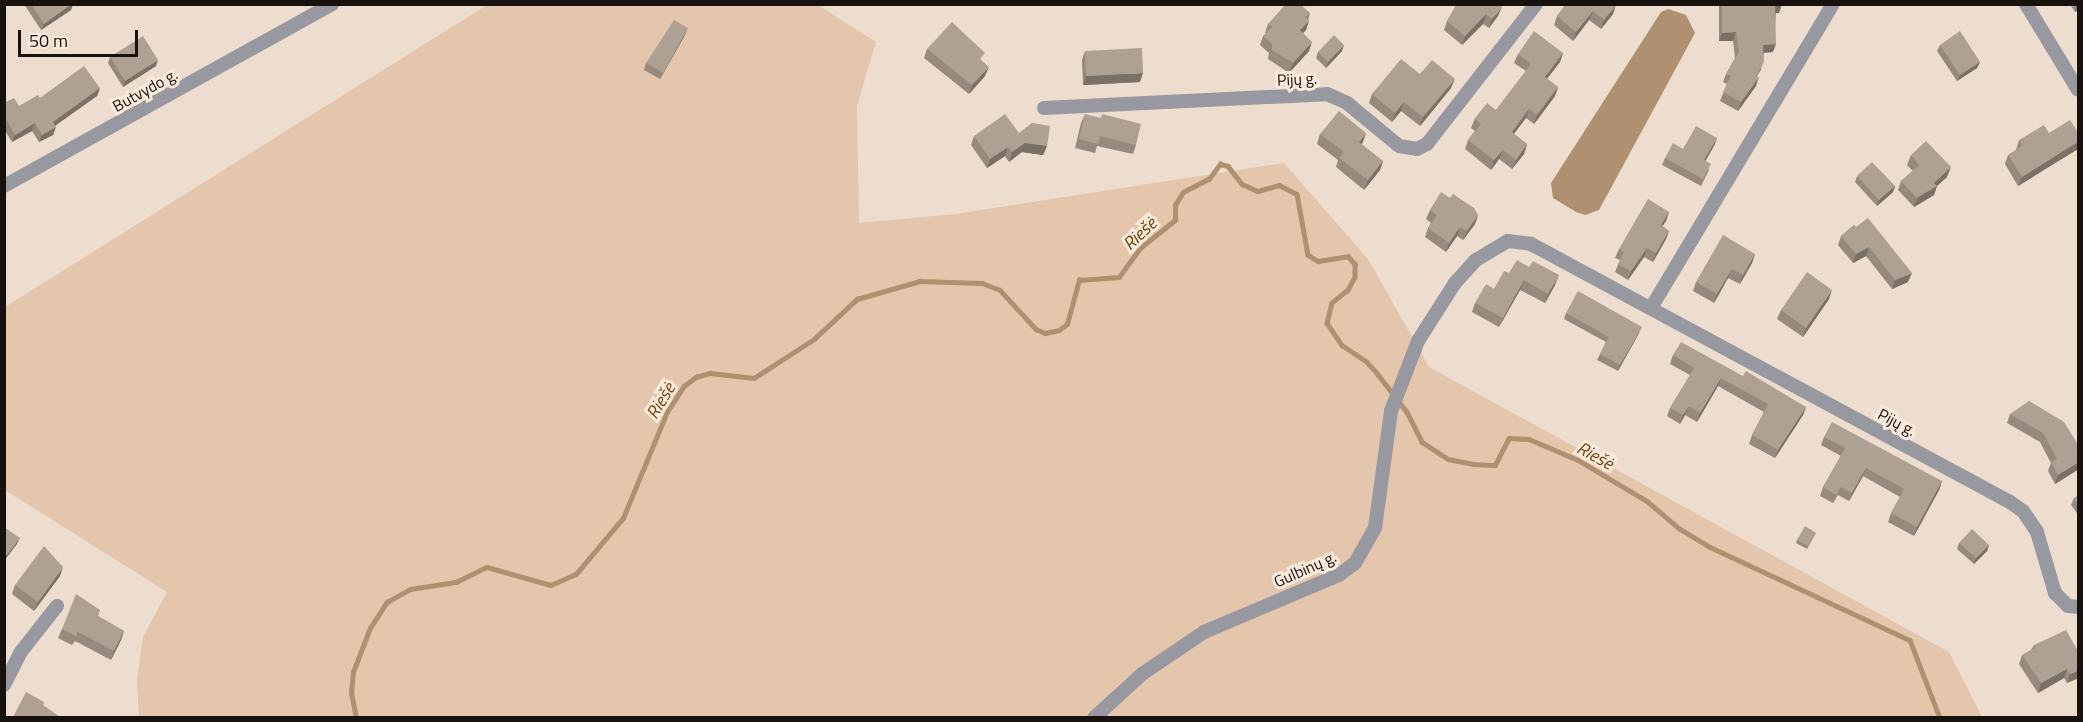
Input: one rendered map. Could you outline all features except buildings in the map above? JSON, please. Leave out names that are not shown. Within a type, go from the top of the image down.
[{"type":"street","name":"Butvydo g.","points":[[4,186],[332,4]]},
{"type":"street","name":"Pijų g.","points":[[1044,108],[1327,94],[1347,102],[1399,146],[1417,149],[1427,144],[1536,4]]},
{"type":"street","points":[[1651,308],[1833,4]]},
{"type":"street","points":[[2026,4],[2079,90]]},
{"type":"street","name":"Pijų g.","points":[[1409,363],[1431,318],[1455,283],[1476,260],[1508,241],[1532,244],[2010,502],[2023,511],[2037,532],[2055,593],[2068,606],[2079,607]]},
{"type":"street","name":"Gulbinų g.","points":[[1094,717],[1142,674],[1204,632],[1339,575],[1355,563],[1374,528],[1391,411],[1409,363]]},
{"type":"street","points":[[4,685],[20,653],[57,606]]},
{"type":"shaded area","points":[[487,5],[818,5],[876,42],[857,106],[859,223],[955,214],[1284,163],[1368,259],[1429,367],[1949,652],[1982,717],[139,717],[137,681],[143,637],[167,592],[5,490],[5,307]]},
{"type":"shaded area","points":[[1668,9],[1686,15],[1695,33],[1599,210],[1585,215],[1576,212],[1553,198],[1551,183],[1661,12]]},
{"type":"waterway","name":"Riešė","points":[[356,718],[351,692],[353,672],[370,628],[387,602],[410,589],[456,582],[487,567],[551,585],[576,574],[623,518],[667,412],[684,386],[696,377],[710,373],[754,378],[814,339],[857,299],[920,281],[982,283],[1000,290],[1036,329],[1045,333],[1059,330],[1067,324],[1079,280],[1119,277],[1140,248],[1175,220],[1175,205],[1183,192],[1209,179],[1220,164],[1228,166],[1242,184],[1258,191],[1279,185],[1297,194],[1308,255],[1318,261],[1348,256],[1355,264],[1355,277],[1348,290],[1332,303],[1327,323],[1342,345],[1367,362],[1377,373],[1407,412],[1422,442],[1448,459],[1473,464],[1495,465],[1509,438],[1529,439],[1578,460],[1647,501],[1680,529],[1708,546],[1910,640],[1940,718]]}]
